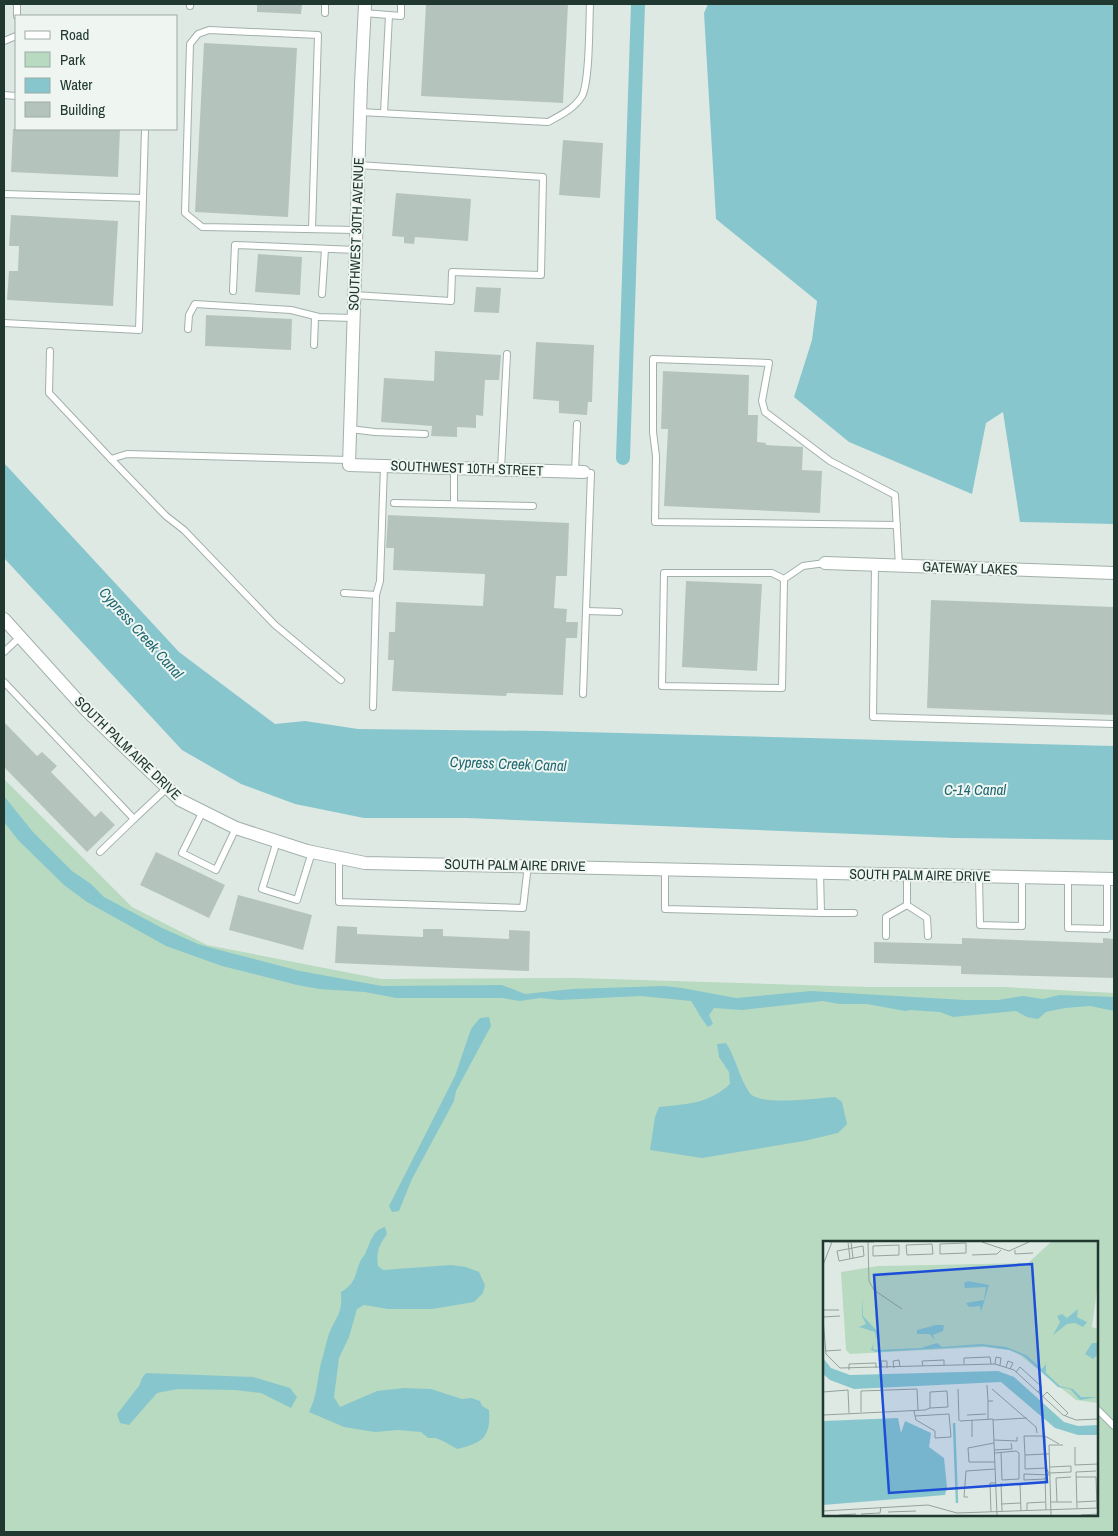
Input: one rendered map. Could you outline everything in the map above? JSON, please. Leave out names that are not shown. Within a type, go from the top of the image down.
[{"type":"street","name":"SOUTHWEST 30TH AVENUE","points":[[349,462],[364,9]]},
{"type":"street","name":"SOUTHWEST 10TH STREET","points":[[349,462],[384,466],[584,473]]},
{"type":"street","name":"GATEWAY LAKES","points":[[825,563],[1114,573]]},
{"type":"street","name":"SOUTH PALM AIRE DRIVE","points":[[4,619],[87,711],[180,800],[236,828],[312,852],[365,863],[1111,879]]},
{"type":"lane","points":[[324,13],[325,4]]},
{"type":"lane","points":[[364,9],[401,16],[401,4]]},
{"type":"lane","points":[[360,112],[548,122],[567,112],[582,96],[587,78],[590,4]]},
{"type":"lane","points":[[384,113],[389,15]]},
{"type":"lane","points":[[312,229],[318,35],[209,30],[198,34],[190,44],[185,213],[202,228],[356,230]]},
{"type":"lane","points":[[4,323],[139,330],[145,130]]},
{"type":"lane","points":[[354,295],[451,301],[452,272],[541,276],[543,177],[358,164]]},
{"type":"lane","points":[[4,194],[143,198]]},
{"type":"lane","points":[[234,291],[235,246],[356,250]]},
{"type":"lane","points":[[322,294],[325,249]]},
{"type":"lane","points":[[188,329],[189,315],[195,304],[291,310],[315,316],[354,318]]},
{"type":"lane","points":[[314,345],[315,316]]},
{"type":"lane","points":[[50,351],[49,393],[166,516],[184,530],[275,625],[341,680]]},
{"type":"lane","points":[[501,469],[508,354]]},
{"type":"lane","points":[[897,525],[655,522],[656,456],[653,432],[653,359],[769,362],[762,401],[765,412],[830,462],[895,495],[897,525],[899,566]]},
{"type":"lane","points":[[577,424],[584,473],[586,611],[583,694]]},
{"type":"lane","points":[[350,429],[425,434]]},
{"type":"lane","points":[[111,459],[127,454],[349,462]]},
{"type":"lane","points":[[373,708],[376,595],[380,581],[384,466]]},
{"type":"lane","points":[[454,467],[454,504]]},
{"type":"lane","points":[[394,503],[533,506]]},
{"type":"lane","points":[[784,579],[803,566],[825,563]]},
{"type":"lane","points":[[875,565],[873,718],[1114,724]]},
{"type":"lane","points":[[664,573],[772,574],[784,579],[782,688],[662,686],[664,573]]},
{"type":"lane","points":[[344,593],[376,595]]},
{"type":"lane","points":[[586,611],[619,612]]},
{"type":"lane","points":[[4,652],[20,637]]},
{"type":"lane","points":[[4,682],[134,820]]},
{"type":"lane","points":[[100,852],[167,788]]},
{"type":"lane","points":[[203,812],[182,853],[216,870],[236,828]]},
{"type":"lane","points":[[277,841],[262,890],[297,900],[312,852]]},
{"type":"lane","points":[[338,857],[339,902],[523,908],[528,865]]},
{"type":"lane","points":[[665,869],[665,908],[821,913],[854,912]]},
{"type":"lane","points":[[820,872],[821,913]]},
{"type":"lane","points":[[907,874],[908,905]]},
{"type":"lane","points":[[979,876],[980,925],[997,926],[1022,926],[1022,877]]},
{"type":"lane","points":[[1068,878],[1068,928],[1107,929],[1111,879]]},
{"type":"lane","points":[[908,905],[927,918],[928,936]]},
{"type":"lane","points":[[886,936],[886,917],[908,905]]},
{"type":"lane","points":[[1098,1410],[1114,1426]]},
{"type":"green space","points":[[4,779],[132,907],[207,945],[381,979],[576,978],[869,987],[1004,987],[1114,993],[1114,1532],[4,1532]]},
{"type":"water","points":[[708,4],[1114,4],[1114,524],[1020,522],[1003,412],[986,423],[972,494],[849,442],[794,397],[812,340],[817,301],[716,219],[704,13]]},
{"type":"water","name":"C-14 Canal","points":[[4,463],[179,652],[275,724],[305,721],[358,729],[544,731],[1114,746],[1114,840],[954,838],[466,818],[364,818],[295,804],[241,784],[182,750],[4,558]]},
{"type":"water","points":[[4,796],[33,832],[72,871],[91,884],[104,897],[162,928],[198,944],[300,971],[382,986],[502,985],[525,994],[572,989],[664,986],[736,998],[811,991],[965,1000],[998,1000],[1023,996],[1043,999],[1059,995],[1114,997],[1114,1011],[1090,1006],[1046,1012],[1038,1019],[1027,1017],[1016,1011],[953,1017],[940,1012],[905,1011],[867,1004],[839,1004],[823,1001],[742,1010],[714,1008],[709,1015],[713,1024],[708,1027],[691,1001],[641,996],[559,1000],[540,998],[520,1001],[503,998],[396,998],[365,992],[319,989],[297,985],[222,966],[166,946],[87,902],[64,885],[18,840],[4,822]]},
{"type":"water","points":[[489,1017],[491,1026],[456,1091],[454,1101],[412,1179],[399,1211],[392,1212],[389,1206],[455,1076],[471,1029],[480,1018]]},
{"type":"water","points":[[726,1043],[749,1092],[755,1097],[776,1100],[803,1100],[835,1097],[842,1102],[847,1124],[838,1133],[804,1141],[702,1158],[650,1150],[655,1117],[659,1107],[697,1102],[714,1096],[730,1084],[729,1072],[719,1057],[717,1044]]},
{"type":"water","points":[[385,1227],[387,1234],[380,1245],[377,1257],[378,1266],[383,1270],[451,1265],[466,1267],[479,1272],[485,1285],[483,1293],[474,1302],[432,1309],[388,1309],[364,1305],[357,1309],[349,1337],[339,1358],[334,1397],[340,1407],[377,1391],[404,1388],[431,1389],[462,1399],[471,1398],[480,1401],[482,1406],[489,1410],[488,1427],[483,1438],[473,1444],[457,1449],[436,1438],[428,1438],[421,1432],[398,1430],[375,1432],[344,1427],[309,1412],[314,1399],[328,1336],[338,1316],[341,1292],[352,1283],[371,1240],[377,1231]]},
{"type":"water","points":[[146,1373],[253,1377],[290,1388],[297,1397],[291,1408],[261,1393],[235,1390],[178,1389],[157,1393],[129,1425],[120,1423],[117,1414],[139,1386]]},
{"type":"building","points":[[257,4],[302,4],[301,14],[257,12]]},
{"type":"building","points":[[426,4],[568,4],[563,103],[421,96]]},
{"type":"building","points":[[204,43],[297,48],[288,217],[195,212]]},
{"type":"building","points":[[13,129],[120,130],[118,177],[11,172]]},
{"type":"building","points":[[563,140],[603,143],[600,198],[559,195]]},
{"type":"building","points":[[396,193],[471,199],[468,241],[415,237],[414,244],[404,243],[404,237],[392,236]]},
{"type":"building","points":[[11,215],[118,221],[113,306],[7,300],[9,271],[18,271],[19,246],[9,246]]},
{"type":"building","points":[[258,254],[302,257],[300,295],[255,292]]},
{"type":"building","points":[[476,287],[501,288],[499,313],[474,312]]},
{"type":"building","points":[[206,315],[292,319],[291,350],[205,346]]},
{"type":"building","points":[[536,342],[594,345],[592,402],[588,402],[587,415],[559,413],[559,401],[533,399]]},
{"type":"building","points":[[435,351],[501,355],[499,380],[485,380],[483,416],[476,415],[476,428],[457,427],[457,437],[431,436],[432,426],[381,422],[384,378],[434,381]]},
{"type":"building","points":[[663,371],[749,375],[748,415],[758,415],[757,442],[766,443],[766,445],[803,447],[802,470],[822,471],[820,513],[664,506],[668,429],[661,429]]},
{"type":"building","points":[[388,515],[569,523],[567,576],[556,576],[554,608],[567,609],[566,622],[578,622],[577,638],[566,638],[563,695],[507,693],[506,696],[392,691],[394,660],[388,660],[389,632],[395,632],[396,602],[483,606],[485,574],[393,570],[394,548],[386,548]]},
{"type":"building","points":[[686,581],[762,584],[757,671],[682,667]]},
{"type":"building","points":[[931,600],[1114,607],[1114,715],[927,708]]},
{"type":"building","points":[[4,722],[37,756],[42,752],[57,766],[51,772],[95,817],[101,811],[115,825],[87,852],[4,767]]},
{"type":"building","points":[[156,852],[225,885],[209,918],[140,885]]},
{"type":"building","points":[[238,895],[312,915],[303,950],[229,930]]},
{"type":"building","points":[[337,926],[357,927],[357,934],[423,937],[423,929],[443,929],[443,936],[509,939],[509,930],[530,931],[529,971],[335,963]]},
{"type":"building","points":[[962,938],[1103,943],[1103,938],[1114,939],[1114,978],[961,974],[961,966],[874,963],[874,942],[962,944]]},
{"type":"waterway","points":[[623,458],[638,4]]},
{"type":"water label","name":"Cypress Creek Canal","points":[[141,633]]},
{"type":"water label","name":"Cypress Creek Canal","points":[[508,764]]}]
